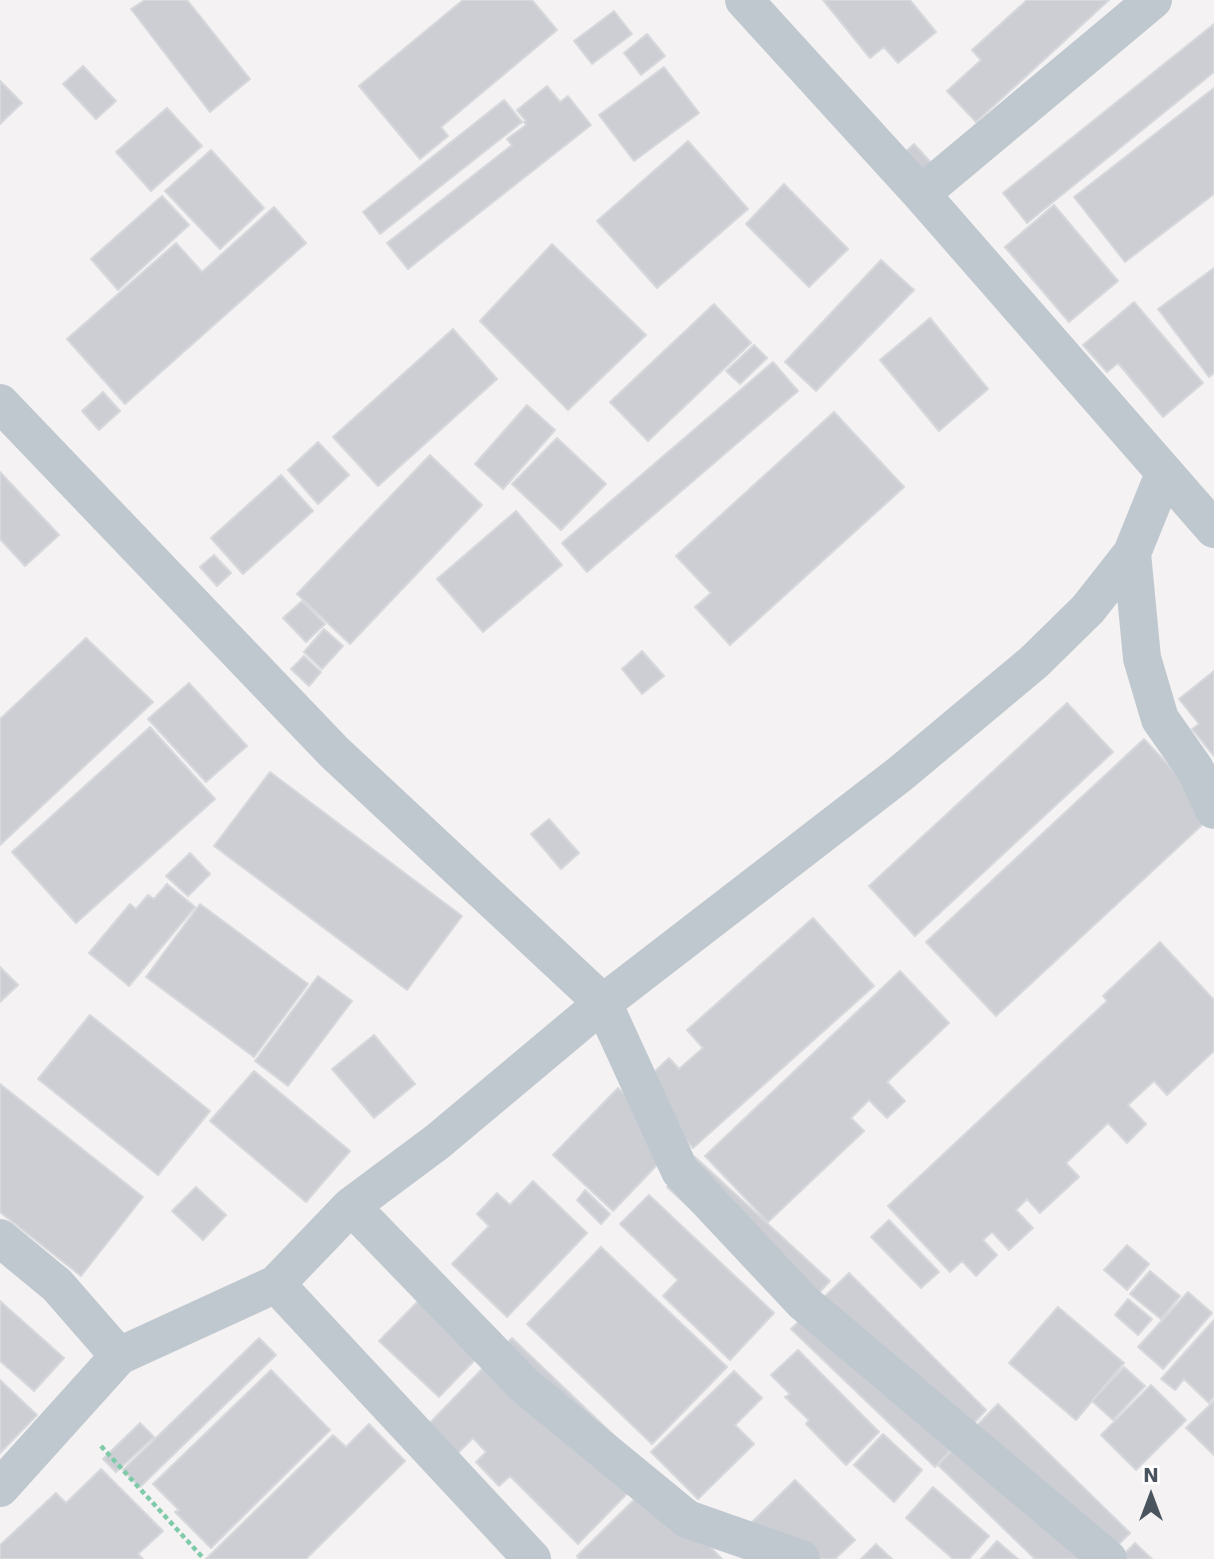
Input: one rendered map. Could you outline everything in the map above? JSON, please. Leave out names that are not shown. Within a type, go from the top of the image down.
[{"type":"street","points":[[744,0],[921,194],[1214,529]]},
{"type":"street","points":[[921,194],[1153,0]]},
{"type":"street","points":[[0,403],[334,751],[603,1003],[680,1171],[803,1302],[1108,1559]]},
{"type":"street","points":[[0,1488],[119,1356],[276,1284],[351,1206],[437,1142],[603,1003],[900,774],[1034,662],[1088,609],[1132,553],[1164,474]]},
{"type":"street","points":[[1132,553],[1142,658],[1160,719],[1195,769],[1214,810]]},
{"type":"street","points":[[351,1206],[525,1386],[687,1520],[801,1559]]},
{"type":"street","points":[[0,1238],[57,1285],[119,1356]]},
{"type":"street","points":[[276,1284],[532,1559]]},
{"type":"path","points":[[69,1412],[204,1559]]},
{"type":"building","points":[[145,0],[187,0],[250,79],[210,112],[131,9]]},
{"type":"building","points":[[463,0],[532,0],[557,30],[441,127],[448,136],[420,159],[359,86]]},
{"type":"building","points":[[823,0],[910,0],[936,32],[898,63],[884,47],[870,58]]},
{"type":"building","points":[[1027,0],[1109,0],[976,122],[947,91],[981,60],[972,50]]},
{"type":"building","points":[[614,11],[632,34],[592,64],[574,41]]},
{"type":"building","points":[[1214,24],[1214,72],[1027,223],[1003,193]]},
{"type":"building","points":[[647,34],[665,56],[641,75],[624,53]]},
{"type":"building","points":[[83,66],[116,101],[96,119],[63,84]]},
{"type":"building","points":[[664,67],[699,113],[634,161],[599,115]]},
{"type":"building","points":[[0,81],[22,103],[0,124]]},
{"type":"building","points":[[547,86],[560,102],[568,96],[591,125],[408,269],[387,243],[512,145],[507,139],[526,125],[517,110]]},
{"type":"building","points":[[1214,88],[1214,194],[1125,262],[1074,197]]},
{"type":"building","points":[[504,100],[522,122],[380,234],[363,212]]},
{"type":"building","points":[[167,108],[202,146],[151,191],[116,152]]},
{"type":"building","points":[[688,141],[748,209],[657,288],[597,221]]},
{"type":"building","points":[[914,144],[934,166],[916,183],[896,161]]},
{"type":"building","points":[[211,150],[264,208],[220,249],[165,191]]},
{"type":"building","points":[[784,184],[848,249],[809,287],[746,224]]},
{"type":"building","points":[[162,196],[189,225],[118,290],[91,259]]},
{"type":"building","points":[[1054,205],[1118,281],[1069,322],[1005,247]]},
{"type":"building","points":[[274,207],[306,243],[125,404],[67,339],[176,243],[202,272]]},
{"type":"building","points":[[552,244],[646,335],[568,410],[480,321]]},
{"type":"building","points":[[881,260],[914,290],[816,391],[785,362]]},
{"type":"building","points":[[1214,268],[1214,373],[1209,377],[1158,309]]},
{"type":"building","points":[[1134,302],[1203,383],[1163,417],[1118,363],[1107,372],[1083,345]]},
{"type":"building","points":[[714,304],[751,343],[648,441],[610,402]]},
{"type":"building","points":[[930,318],[988,389],[939,431],[880,360]]},
{"type":"building","points":[[453,329],[497,379],[378,486],[333,437]]},
{"type":"building","points":[[754,345],[767,358],[740,384],[726,371]]},
{"type":"building","points":[[773,362],[798,391],[587,572],[562,543]]},
{"type":"building","points":[[103,392],[120,411],[99,430],[82,411]]},
{"type":"building","points":[[527,405],[555,430],[503,489],[475,464]]},
{"type":"building","points":[[834,412],[904,487],[730,645],[695,607],[711,593],[676,556]]},
{"type":"building","points":[[557,438],[606,484],[561,530],[512,484]]},
{"type":"building","points":[[318,442],[349,475],[318,504],[288,470]]},
{"type":"building","points":[[430,455],[482,505],[350,644],[297,594]]},
{"type":"building","points":[[0,472],[59,535],[25,566],[0,539]]},
{"type":"building","points":[[281,475],[313,511],[243,574],[211,538]]},
{"type":"building","points":[[516,511],[562,565],[483,632],[437,579]]},
{"type":"building","points":[[214,555],[231,573],[217,586],[200,567]]},
{"type":"building","points":[[302,601],[325,624],[306,642],[283,618]]},
{"type":"building","points":[[324,629],[343,646],[322,669],[304,652]]},
{"type":"building","points":[[86,638],[153,702],[0,845],[0,719]]},
{"type":"building","points":[[642,651],[664,676],[642,694],[622,669]]},
{"type":"building","points":[[304,656],[321,672],[309,686],[291,669]]},
{"type":"building","points":[[1214,671],[1214,756],[1192,729],[1199,724],[1179,699]]},
{"type":"building","points":[[189,683],[247,746],[206,782],[148,719]]},
{"type":"building","points":[[1067,703],[1113,752],[915,936],[869,886]]},
{"type":"building","points":[[150,727],[215,799],[76,923],[12,852]]},
{"type":"building","points":[[1144,739],[1214,814],[996,1016],[926,942]]},
{"type":"building","points":[[270,772],[462,916],[407,990],[214,846]]},
{"type":"building","points":[[549,819],[579,853],[561,869],[531,834]]},
{"type":"building","points":[[190,853],[210,874],[188,896],[166,876]]},
{"type":"building","points":[[167,884],[195,907],[129,986],[89,953],[130,904],[136,909],[148,895],[154,899]]},
{"type":"building","points":[[200,904],[308,984],[254,1057],[146,977]]},
{"type":"building","points":[[813,918],[874,986],[693,1148],[638,1087],[669,1058],[679,1069],[703,1048],[687,1030]]},
{"type":"building","points":[[1160,942],[1214,1000],[1214,1051],[1167,1095],[1154,1081],[1128,1105],[1146,1124],[1127,1143],[1108,1123],[1066,1163],[1079,1177],[1040,1213],[1027,1199],[1016,1210],[1033,1228],[1009,1250],[992,1232],[983,1240],[997,1255],[976,1276],[962,1261],[950,1272],[888,1206],[1107,1001],[1103,996]]},
{"type":"building","points":[[0,967],[18,985],[0,1002]]},
{"type":"building","points":[[900,971],[949,1023],[887,1082],[905,1101],[887,1118],[869,1100],[851,1118],[864,1131],[768,1222],[705,1156]]},
{"type":"building","points":[[318,976],[352,1001],[288,1086],[255,1061]]},
{"type":"building","points":[[90,1015],[210,1111],[158,1175],[38,1079]]},
{"type":"building","points":[[374,1035],[415,1084],[374,1118],[332,1069]]},
{"type":"building","points":[[254,1071],[350,1151],[306,1202],[210,1121]]},
{"type":"building","points":[[0,1084],[143,1197],[81,1276],[0,1212]]},
{"type":"building","points":[[618,1088],[677,1144],[613,1211],[553,1155]]},
{"type":"building","points":[[695,1157],[830,1281],[802,1311],[667,1187]]},
{"type":"building","points":[[533,1181],[587,1233],[507,1317],[452,1264],[489,1226],[477,1214],[497,1193],[510,1205]]},
{"type":"building","points":[[196,1187],[226,1215],[203,1240],[172,1211]]},
{"type":"building","points":[[585,1190],[610,1214],[601,1224],[577,1200]]},
{"type":"building","points":[[649,1195],[774,1313],[730,1360],[663,1296],[678,1280],[620,1224]]},
{"type":"building","points":[[889,1220],[939,1272],[921,1288],[871,1237]]},
{"type":"building","points":[[1127,1245],[1149,1264],[1127,1290],[1104,1270]]},
{"type":"building","points":[[601,1247],[727,1367],[652,1444],[527,1324]]},
{"type":"building","points":[[1150,1271],[1180,1296],[1161,1319],[1130,1294]]},
{"type":"building","points":[[849,1273],[986,1410],[935,1467],[791,1329]]},
{"type":"building","points":[[441,1278],[500,1334],[439,1397],[379,1341]]},
{"type":"building","points":[[1188,1292],[1212,1313],[1163,1369],[1138,1347]]},
{"type":"building","points":[[1128,1299],[1152,1319],[1138,1335],[1115,1315]]},
{"type":"building","points":[[0,1301],[64,1358],[34,1391],[0,1361]]},
{"type":"building","points":[[1058,1307],[1124,1363],[1076,1420],[1009,1363]]},
{"type":"building","points":[[1214,1320],[1214,1397],[1209,1403],[1184,1379],[1175,1390],[1161,1379]]},
{"type":"building","points":[[259,1338],[276,1355],[140,1487],[123,1470]]},
{"type":"building","points":[[512,1338],[650,1470],[578,1544],[510,1476],[499,1486],[476,1462],[486,1452],[473,1438],[452,1459],[423,1430]]},
{"type":"building","points":[[798,1350],[879,1432],[846,1465],[806,1424],[809,1420],[785,1397],[790,1394],[771,1375]]},
{"type":"building","points":[[1124,1367],[1145,1386],[1113,1420],[1092,1401]]},
{"type":"building","points":[[271,1370],[330,1430],[211,1548],[175,1512],[179,1510],[153,1484]]},
{"type":"building","points":[[734,1371],[762,1398],[735,1425],[754,1444],[698,1499],[651,1452]]},
{"type":"building","points":[[0,1380],[37,1415],[0,1453]]},
{"type":"building","points":[[1151,1385],[1186,1420],[1136,1470],[1101,1435]]},
{"type":"building","points":[[1214,1401],[1214,1455],[1186,1428]]},
{"type":"building","points":[[998,1404],[1130,1533],[1104,1559],[1035,1559],[938,1465]]},
{"type":"building","points":[[140,1423],[154,1437],[116,1472],[103,1459]]},
{"type":"building","points":[[369,1424],[405,1461],[306,1559],[206,1559],[333,1435],[346,1447]]},
{"type":"building","points":[[883,1434],[922,1470],[894,1502],[854,1465]]},
{"type":"building","points":[[101,1469],[163,1531],[138,1554],[143,1559],[0,1559],[0,1545],[56,1493],[66,1503]]},
{"type":"building","points":[[795,1480],[855,1540],[835,1559],[771,1559],[745,1529]]},
{"type":"building","points":[[649,1485],[722,1559],[579,1559],[577,1556]]},
{"type":"building","points":[[933,1487],[989,1536],[969,1559],[953,1559],[906,1518]]},
{"type":"building","points":[[997,1541],[1018,1559],[981,1559]]},
{"type":"building","points":[[1135,1543],[1152,1559],[1119,1559]]},
{"type":"building","points":[[876,1544],[892,1559],[861,1559]]}]
